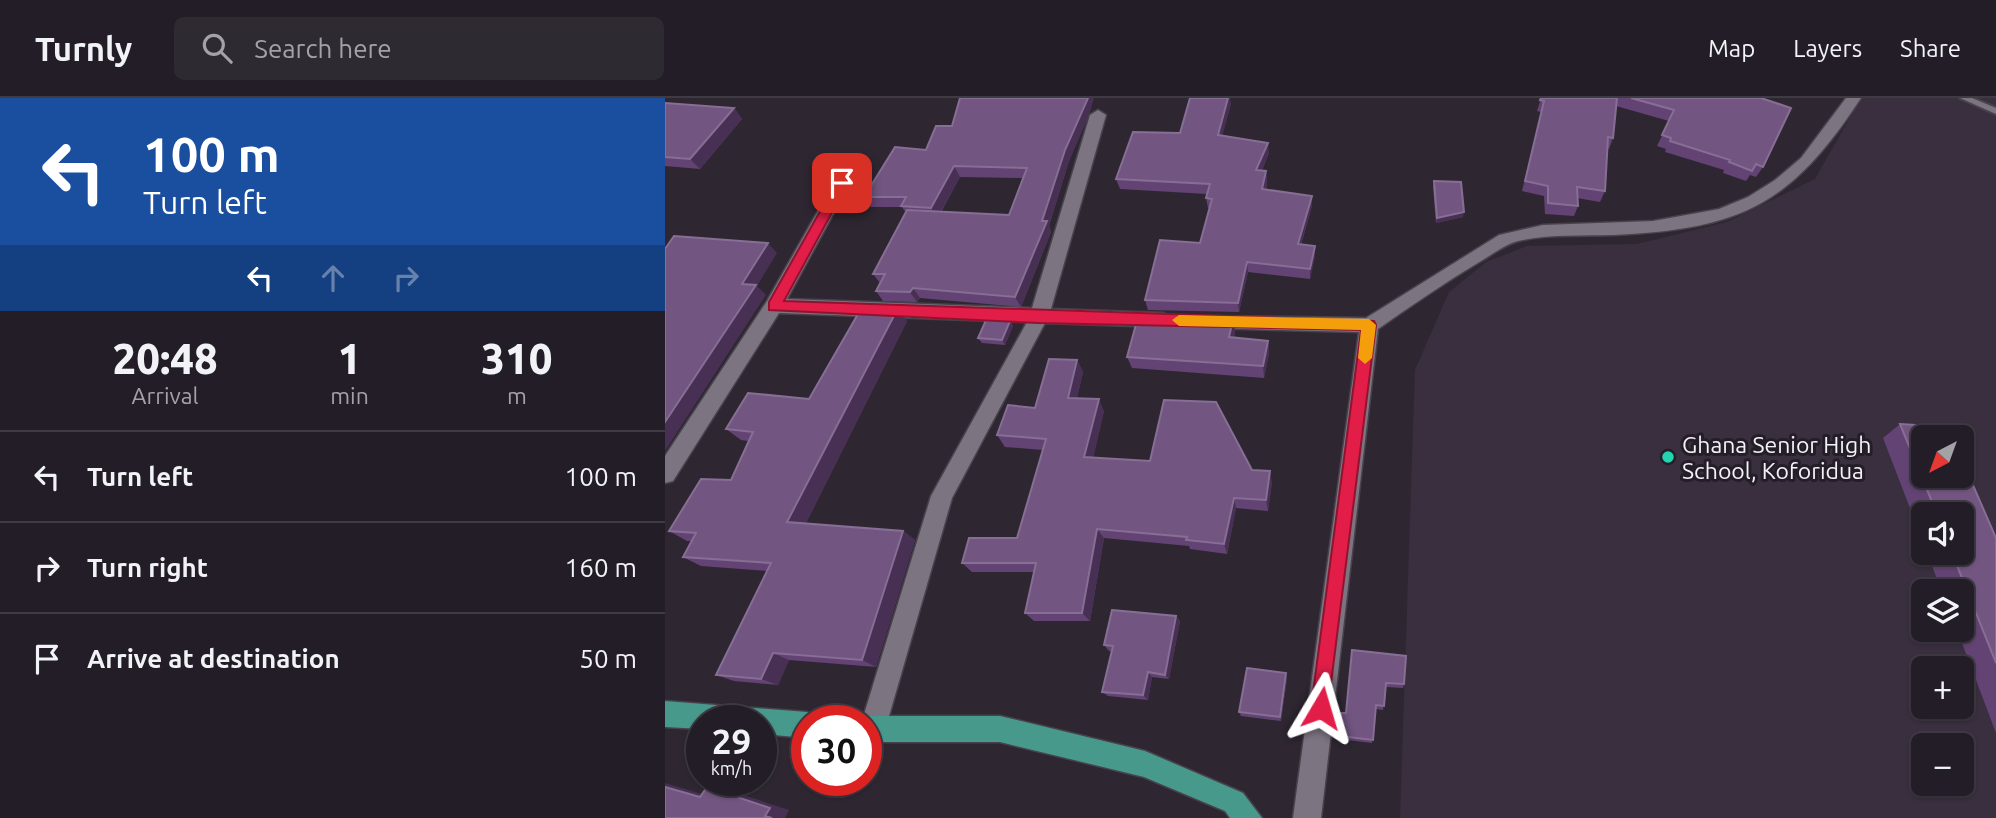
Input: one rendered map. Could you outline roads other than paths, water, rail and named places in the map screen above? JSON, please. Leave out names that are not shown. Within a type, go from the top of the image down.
[{"type":"main road","points":[[665,714],[686,716]]},
{"type":"main road","points":[[882,729],[1000,729],[1145,764],[1234,802],[1248,818]]},
{"type":"street","points":[[774,306],[1039,317],[1369,325],[1444,274],[1505,239],[1561,230],[1627,229],[1704,221],[1760,199],[1806,166],[1834,132],[1854,98]]},
{"type":"street","points":[[877,705],[942,496],[1039,317],[1098,115]]},
{"type":"street","points":[[665,474],[774,306],[842,183]]},
{"type":"street","points":[[1307,818],[1369,325]]},
{"type":"lane","points":[[1964,98],[1996,111]]},
{"type":"place","name":"Ghana Senior High School, Koforidua","points":[[1668,457]]}]
